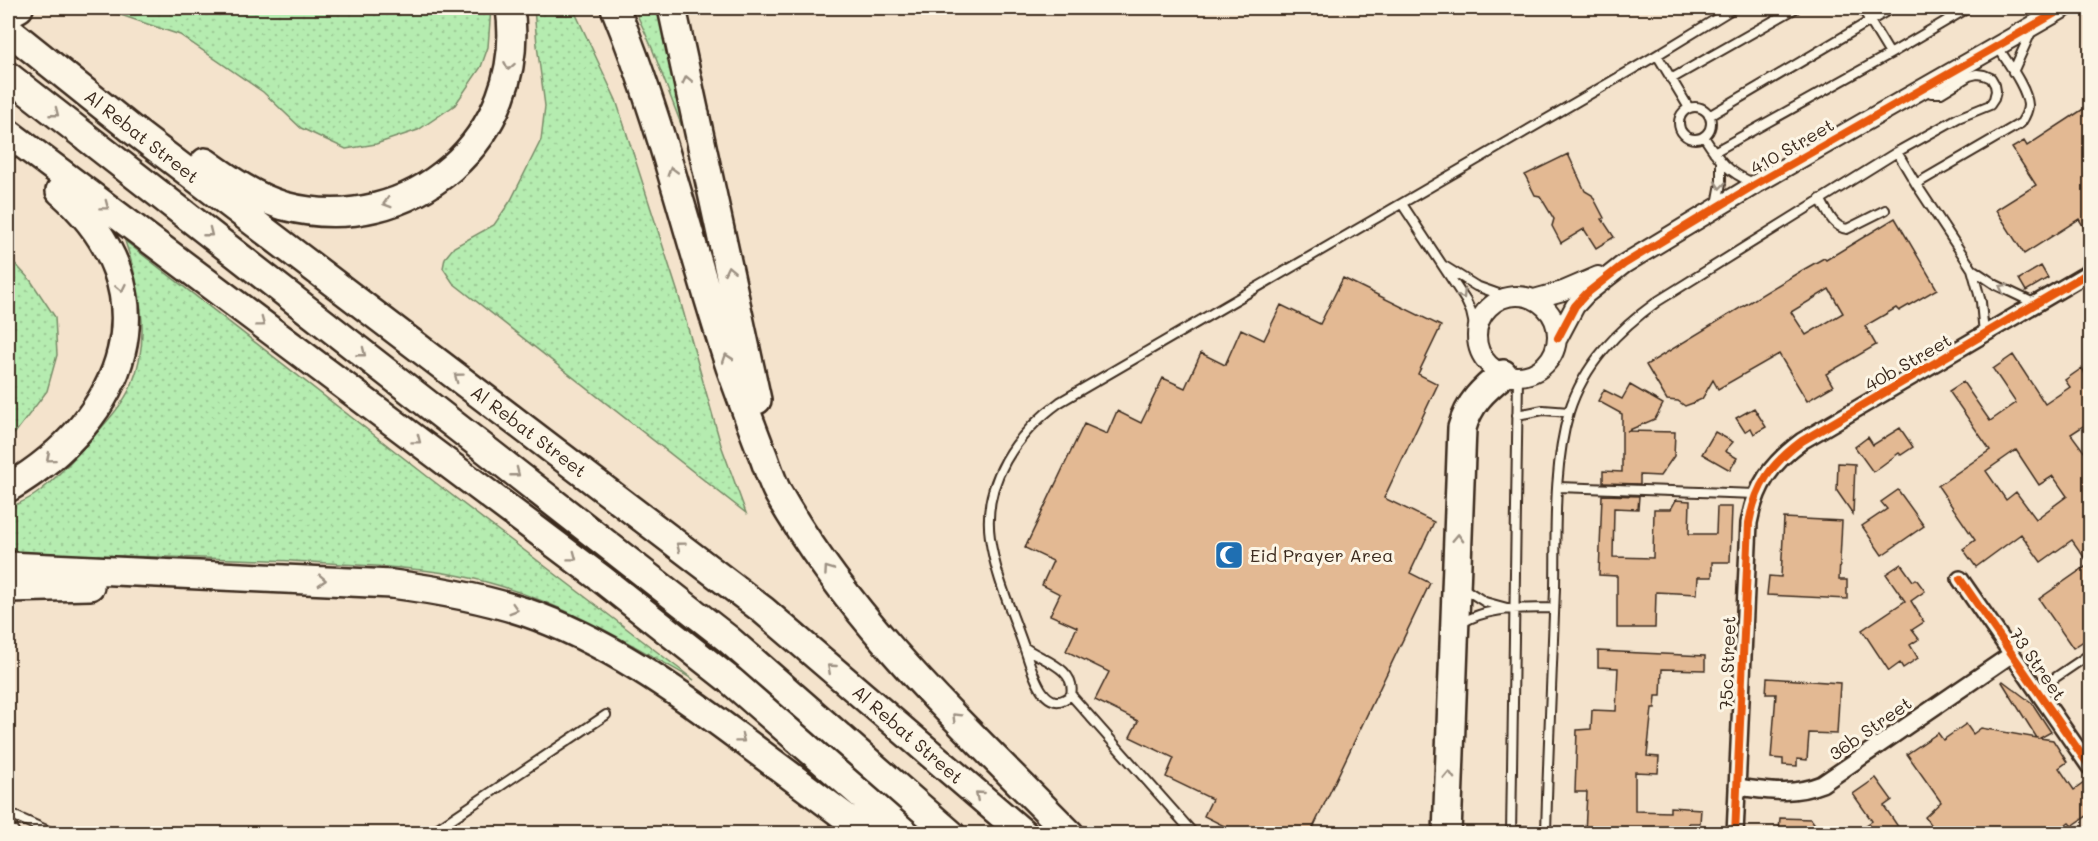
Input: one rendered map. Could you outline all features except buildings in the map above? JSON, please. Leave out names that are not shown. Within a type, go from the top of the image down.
[{"type":"highway","points":[[8,14],[19,8]]},
{"type":"highway","points":[[134,131],[146,131],[167,137],[247,191],[286,206],[328,212],[349,211],[390,203],[410,195],[446,173],[462,160],[486,129],[504,91],[509,69],[512,46],[510,8]]},
{"type":"highway","points":[[615,8],[657,120],[725,351],[777,492],[840,587],[890,649],[1070,834]]},
{"type":"highway","points":[[672,8],[777,492]]},
{"type":"highway","name":"Al Rebat Street","points":[[15,36],[134,131],[763,609],[1024,834]]},
{"type":"highway","name":"Al Rebat Street","points":[[8,76],[728,639],[951,834]]},
{"type":"highway","points":[[8,133],[603,580],[731,681],[906,834]]},
{"type":"highway","points":[[8,149],[78,207],[100,234],[115,264],[124,299],[124,337],[115,375],[97,409],[51,459],[8,488]]},
{"type":"highway","points":[[1447,834],[1462,428],[1473,401],[1482,390],[1510,375]]},
{"type":"highway","points":[[8,566],[392,584],[438,590],[527,613],[569,630],[620,656],[694,704],[868,834]]},
{"type":"highway","points":[[8,588],[263,577]]},
{"type":"street","name":"410 Street","points":[[1534,299],[1563,291],[1624,264],[1756,184],[2064,8]]},
{"type":"street","name":"410 Street","points":[[1558,338],[1575,306],[1586,294],[1624,264]]},
{"type":"street","name":"40b Street","points":[[1756,494],[1774,464],[1802,441],[2090,274]]},
{"type":"street","points":[[1521,296],[1534,299],[1547,309],[1555,322],[1558,338],[1554,352],[1545,365],[1533,373],[1510,375],[1492,368],[1483,358],[1476,334],[1485,310],[1495,302],[1507,297],[1521,296]]},
{"type":"street","name":"75c Street","points":[[1735,834],[1747,537],[1756,494]]},
{"type":"street","name":"73 Street","points":[[1960,579],[2091,767]]},
{"type":"street","name":"36b Street","points":[[1737,787],[1787,793],[1822,784],[2012,654]]},
{"type":"lane","points":[[1024,647],[1067,674],[1073,688],[1071,695],[1065,701],[1056,702],[1048,699],[1038,684],[1024,647],[996,565],[990,536],[990,506],[998,477],[1011,451],[1041,416],[1060,402],[1734,8]]},
{"type":"lane","points":[[1671,80],[1796,8]]},
{"type":"lane","points":[[1862,8],[1890,54]]},
{"type":"lane","points":[[1709,116],[1892,8]]},
{"type":"lane","points":[[1714,152],[1968,8]]},
{"type":"lane","points":[[2013,72],[2038,21]]},
{"type":"lane","points":[[1916,184],[2021,123],[2027,114],[2028,103],[1997,46]]},
{"type":"lane","points":[[1657,55],[1689,108]]},
{"type":"lane","points":[[1510,375],[1517,415],[1511,832],[1546,832],[1558,488],[1569,412],[1589,371],[1604,349],[1629,322],[1658,301],[1897,152],[1958,118],[1990,105],[1996,92],[1991,78],[1977,74],[1969,76],[1941,93],[1931,93],[1924,87]]},
{"type":"lane","points":[[1689,108],[1700,108],[1709,116],[1710,128],[1704,137],[1692,140],[1686,137],[1679,128],[1680,116],[1689,108]]},
{"type":"lane","points":[[1704,137],[1721,162],[1737,175],[1756,184]]},
{"type":"lane","points":[[1897,152],[1972,269],[1981,302],[1984,336]]},
{"type":"lane","points":[[1717,208],[1721,183],[1721,162]]},
{"type":"lane","points":[[1820,199],[1836,225],[1841,228],[1847,228],[1885,210]]},
{"type":"lane","points":[[1402,204],[1466,301],[1476,334]]},
{"type":"lane","points":[[1438,261],[1476,286],[1507,297]]},
{"type":"lane","points":[[1972,269],[1996,285],[2036,304]]},
{"type":"lane","points":[[1517,415],[1543,410],[1569,412]]},
{"type":"lane","points":[[1558,488],[1756,494]]},
{"type":"lane","points":[[1456,582],[1485,602],[1514,609]]},
{"type":"lane","points":[[1456,627],[1472,617],[1514,609],[1554,608]]},
{"type":"lane","points":[[2037,690],[2091,654]]},
{"type":"lane","points":[[1071,695],[1194,834]]},
{"type":"lane","points":[[433,834],[438,828],[606,715]]},
{"type":"lane","points":[[8,813],[15,834]]},
{"type":"lane","points":[[8,813],[55,834]]},
{"type":"green space","points":[[100,8],[491,8],[488,47],[481,67],[455,105],[418,130],[376,144],[346,149],[301,128],[263,92],[180,35]]},
{"type":"green space","points":[[534,8],[573,8],[616,100],[678,293],[721,445],[746,513],[453,283],[443,268],[445,258],[454,247],[494,225],[511,200],[541,140],[545,106]]},
{"type":"green space","points":[[634,8],[662,8],[695,161],[652,48]]},
{"type":"green space","points":[[125,241],[694,680],[569,612],[517,591],[472,578],[398,568],[304,562],[39,554],[8,551],[8,508],[33,496],[62,471],[111,416],[132,384],[138,366],[142,330],[139,294]]},
{"type":"green space","points":[[8,256],[31,281],[55,317],[57,355],[47,391],[8,439]]},
{"type":"cycle path","points":[[1558,338],[1575,306],[1586,294],[1624,264],[1756,184],[2064,8]]},
{"type":"cycle path","points":[[1735,834],[1749,523],[1756,497],[1766,476],[1802,441],[2090,272]]},
{"type":"cycle path","points":[[1960,579],[2090,767]]},
{"type":"place","name":"Eid Prayer Area","points":[[1229,555]]}]
